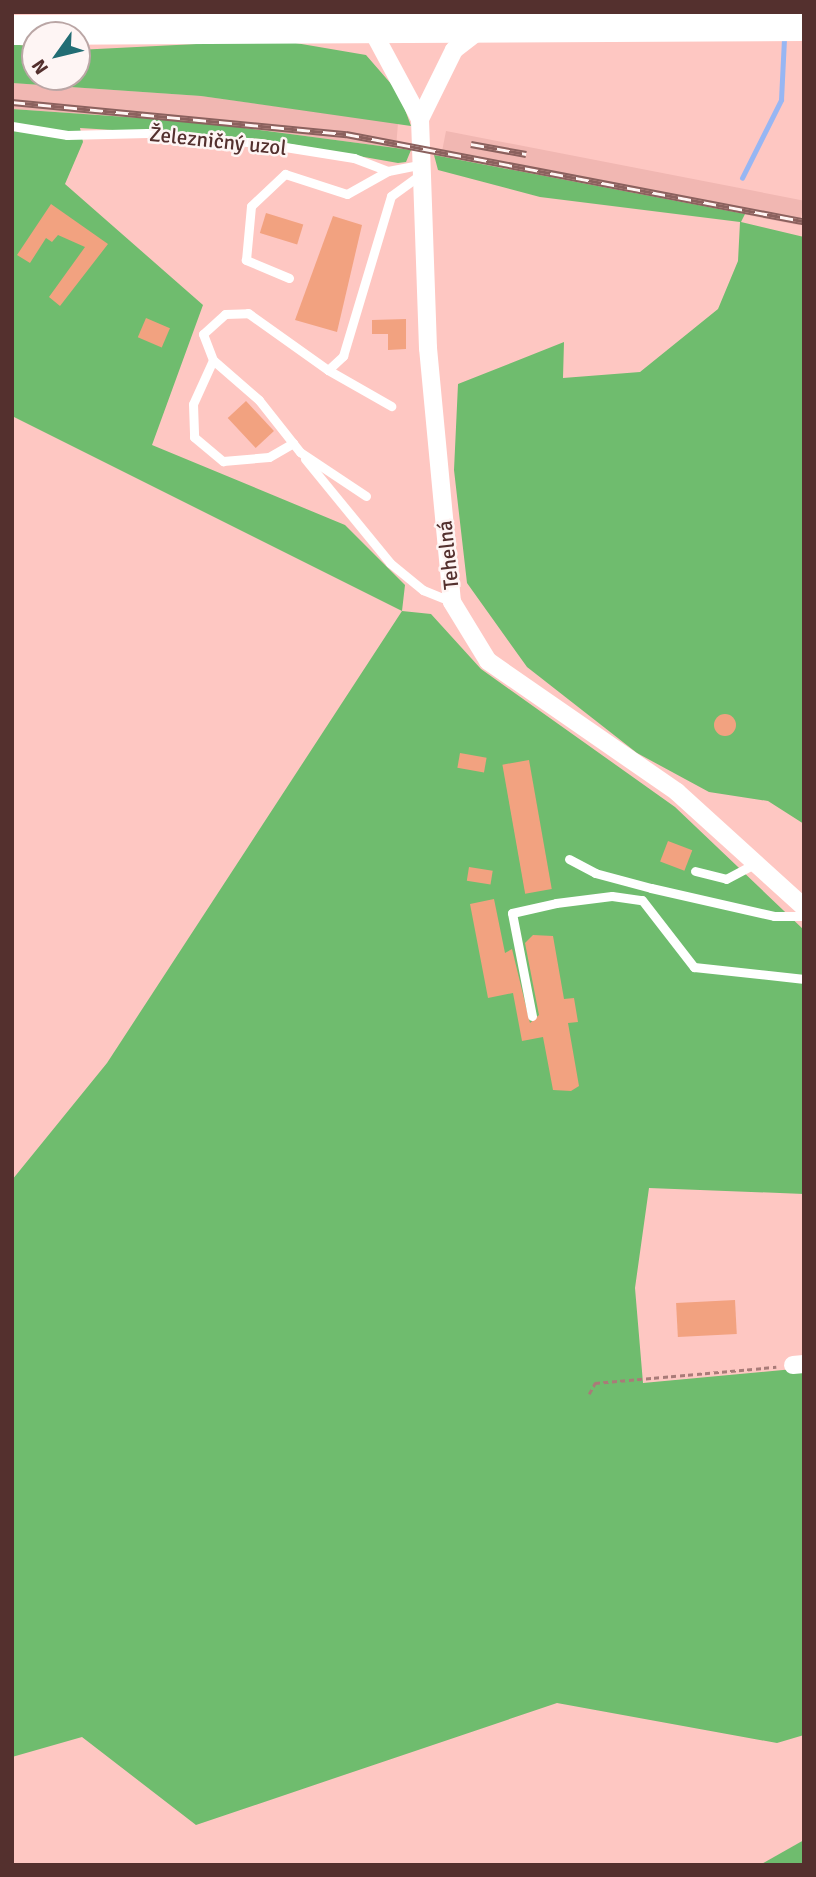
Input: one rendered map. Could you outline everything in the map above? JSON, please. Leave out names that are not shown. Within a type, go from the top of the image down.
[{"type":"main road","points":[[12,30],[171,23],[237,29],[372,30],[804,26]]},
{"type":"street","points":[[420,120],[454,50],[481,29]]},
{"type":"street","points":[[372,30],[420,120]]},
{"type":"street","name":"Tehelná","points":[[420,120],[428,348],[452,602],[488,661],[677,792],[804,907]]},
{"type":"lane","name":"Železničný uzol","points":[[12,126],[67,135],[147,133],[247,142],[354,158],[388,171],[420,170]]},
{"type":"lane","points":[[328,370],[343,356],[391,196],[420,170]]},
{"type":"lane","points":[[289,278],[246,260],[251,206],[285,174],[347,194],[388,171]]},
{"type":"lane","points":[[391,406],[328,370],[248,313],[225,314],[203,334],[213,360],[259,400],[390,563],[423,590],[452,602]]},
{"type":"lane","points":[[213,360],[193,404],[194,437],[223,461],[269,457],[293,443]]},
{"type":"lane","points":[[300,452],[366,496]]},
{"type":"lane","points":[[569,859],[595,873],[650,888],[774,916],[804,916]]},
{"type":"lane","points":[[695,871],[726,879],[754,864]]},
{"type":"lane","points":[[532,1016],[512,913],[556,903],[612,896],[642,900],[694,967],[804,979]]},
{"type":"path","points":[[589,1394],[595,1383],[798,1364]]},
{"type":"shaded area","points":[[12,83],[21,84],[21,91],[91,91],[91,88],[201,96],[398,123],[396,148],[198,122],[12,109]]},
{"type":"shaded area","points":[[446,131],[804,201],[800,225],[441,156]]},
{"type":"green space","points":[[278,40],[366,55],[399,93],[411,126],[201,96],[91,88],[91,49]]},
{"type":"green space","points":[[12,44],[21,45],[21,84],[12,83]]},
{"type":"green space","points":[[12,109],[198,122],[411,150],[406,162],[398,163],[262,139],[80,128],[83,142],[65,184],[203,305],[152,445],[345,525],[405,585],[402,611],[12,416]]},
{"type":"green space","points":[[434,155],[745,214],[741,222],[804,237],[804,824],[768,801],[709,792],[637,753],[527,667],[467,583],[454,470],[458,384],[564,342],[563,378],[640,372],[718,309],[738,261],[740,222],[540,197],[438,170]]},
{"type":"green space","points":[[402,611],[431,614],[481,669],[675,807],[804,930],[804,1194],[649,1188],[635,1288],[643,1383],[804,1368],[804,1735],[777,1743],[557,1703],[196,1825],[82,1737],[12,1757],[12,1180],[107,1063]]},
{"type":"green space","points":[[804,1840],[804,1865],[760,1865]]},
{"type":"building","points":[[51,204],[108,244],[60,306],[49,297],[85,247],[58,235],[52,242],[46,238],[30,263],[17,255]]},
{"type":"building","points":[[266,213],[303,224],[297,244],[260,233]]},
{"type":"building","points":[[333,216],[362,225],[337,332],[295,320]]},
{"type":"building","points":[[146,318],[170,328],[162,347],[138,337]]},
{"type":"building","points":[[406,319],[406,349],[388,350],[388,334],[372,334],[372,320]]},
{"type":"building","points":[[246,401],[274,431],[256,448],[228,418]]},
{"type":"building","points":[[725,714],[733,717],[736,725],[733,733],[725,736],[717,733],[714,725],[717,717]]},
{"type":"building","points":[[460,753],[487,758],[484,772],[457,768]]},
{"type":"building","points":[[529,760],[552,889],[525,894],[502,765]]},
{"type":"building","points":[[668,841],[692,850],[684,871],[660,862]]},
{"type":"building","points":[[469,867],[493,871],[491,885],[467,881]]},
{"type":"building","points":[[494,899],[505,953],[512,949],[530,1023],[539,1015],[525,943],[533,935],[553,936],[564,999],[574,998],[578,1022],[568,1023],[579,1086],[571,1091],[553,1090],[543,1037],[522,1041],[513,993],[488,998],[470,904]]},
{"type":"building","points":[[735,1300],[737,1334],[678,1337],[676,1303]]},
{"type":"waterway","points":[[742,178],[781,100],[784,38]]},
{"type":"railway","points":[[12,102],[346,134],[804,221]]},
{"type":"railway","points":[[471,144],[526,154]]}]
